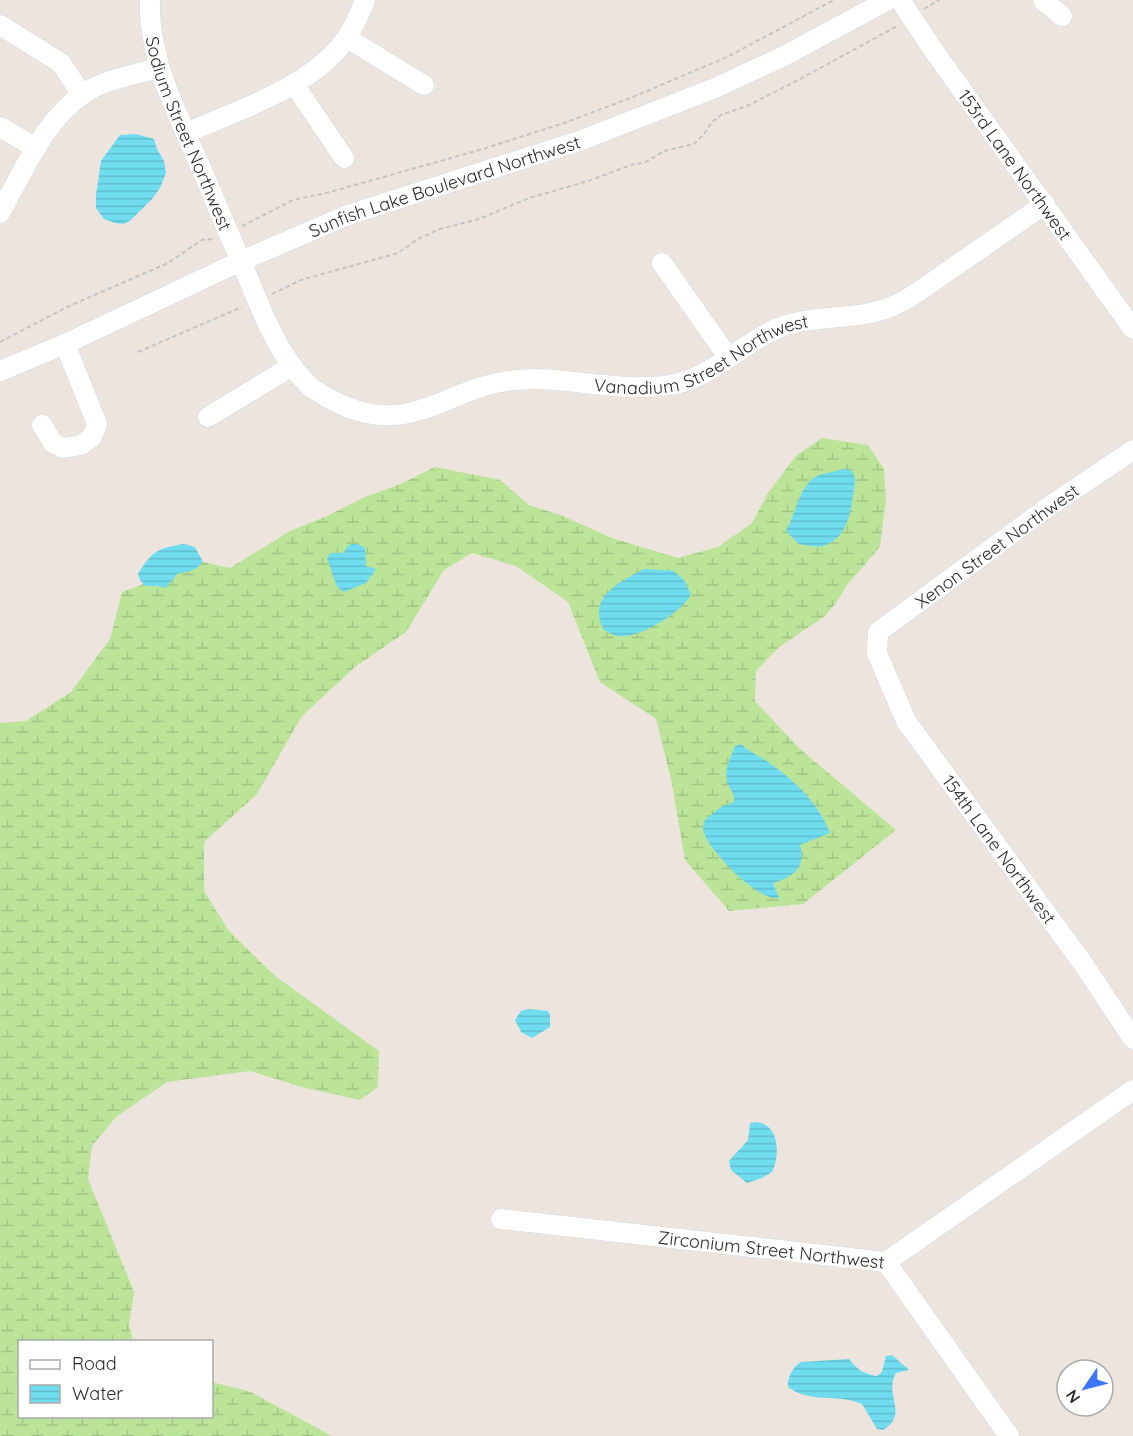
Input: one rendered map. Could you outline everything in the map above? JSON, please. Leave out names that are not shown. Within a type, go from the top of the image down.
[{"type":"street","name":"Sodium Street Northwest","points":[[150,0],[149,18],[160,68],[171,99],[266,321],[292,366]]},
{"type":"street","points":[[186,133],[294,84],[314,70],[346,38],[365,0]]},
{"type":"street","name":"Sunfish Lake Boulevard Northwest","points":[[0,371],[64,345],[241,261],[348,215],[531,157],[633,121],[715,88],[784,56],[888,0]]},
{"type":"street","name":"153rd Lane Northwest","points":[[900,0],[1133,329]]},
{"type":"street","points":[[1043,0],[1062,16]]},
{"type":"street","points":[[0,26],[61,63],[82,95]]},
{"type":"street","points":[[346,38],[424,85]]},
{"type":"street","points":[[0,213],[36,148],[54,121],[82,95],[113,79],[160,68]]},
{"type":"street","points":[[294,84],[344,158]]},
{"type":"street","points":[[0,127],[36,148]]},
{"type":"street","name":"Vanadium Street Northwest","points":[[292,366],[311,386],[332,401],[359,412],[388,417],[415,412],[475,390],[535,378],[642,388],[673,384],[696,376],[764,334],[783,326],[809,319],[865,313],[892,307],[917,293],[1045,204]]},
{"type":"street","points":[[662,263],[728,357]]},
{"type":"street","points":[[42,424],[53,443],[63,448],[81,445],[92,437],[97,424],[64,345]]},
{"type":"street","points":[[208,417],[292,366]]},
{"type":"street","name":"Xenon Street Northwest","points":[[877,653],[878,632],[1051,505],[1133,450]]},
{"type":"street","name":"154th Lane Northwest","points":[[877,653],[906,721],[1084,965],[1133,1039]]},
{"type":"street","name":"Zirconium Street Northwest","points":[[501,1219],[886,1262],[1133,1090]]},
{"type":"street","points":[[886,1262],[1009,1436]]},
{"type":"path","points":[[0,342],[68,307],[168,263],[202,240],[216,239],[293,200],[330,192],[483,149],[564,123],[653,89],[727,57],[834,0]]},
{"type":"path","points":[[138,352],[302,280],[398,253],[418,239],[440,228],[479,219],[529,198],[588,181],[634,164],[644,163],[664,151],[694,144],[712,122],[721,116],[749,105],[873,41],[939,0]]},
{"type":"green space","points":[[822,438],[868,445],[884,469],[886,498],[880,547],[847,585],[825,616],[778,648],[756,671],[755,701],[800,749],[896,830],[803,904],[729,911],[685,860],[671,779],[656,719],[600,682],[568,602],[516,566],[472,553],[444,570],[406,632],[355,667],[302,716],[257,794],[204,842],[204,891],[229,931],[275,976],[379,1051],[378,1087],[360,1100],[302,1087],[250,1071],[167,1082],[116,1117],[92,1146],[88,1179],[134,1292],[129,1325],[133,1340],[18,1340],[18,1418],[213,1418],[213,1382],[251,1392],[332,1436],[0,1436],[0,723],[26,721],[71,692],[110,639],[122,592],[203,562],[230,568],[290,531],[435,467],[500,480],[529,505],[563,516],[612,538],[678,558],[718,547],[752,523],[768,493],[796,456]]},
{"type":"water","points":[[136,134],[154,139],[164,161],[166,173],[160,188],[152,199],[131,220],[124,224],[115,223],[104,219],[96,208],[101,161],[120,135]]},
{"type":"water","points":[[843,469],[852,472],[855,480],[851,509],[845,528],[832,542],[823,546],[799,544],[786,531],[803,491],[813,478]]},
{"type":"water","points":[[184,544],[195,547],[203,562],[188,572],[177,574],[166,588],[145,586],[138,574],[147,560],[162,549]]},
{"type":"water","points":[[351,544],[358,544],[365,548],[366,566],[376,569],[366,583],[344,592],[337,587],[327,558],[331,553],[344,553]]},
{"type":"water","points":[[644,569],[674,571],[684,580],[691,594],[679,609],[659,623],[636,634],[617,636],[604,630],[600,618],[603,599],[616,585]]},
{"type":"water","points":[[741,744],[778,769],[796,785],[819,812],[830,833],[800,845],[802,853],[800,866],[786,878],[773,883],[779,898],[759,892],[735,873],[714,849],[703,830],[705,820],[721,807],[734,802],[728,784],[727,769],[735,746]]},
{"type":"water","points":[[529,1009],[548,1011],[550,1015],[550,1027],[532,1038],[521,1032],[515,1020],[521,1011]]},
{"type":"water","points":[[750,1123],[765,1124],[774,1135],[777,1150],[775,1165],[772,1172],[747,1183],[731,1170],[729,1161],[748,1140]]},
{"type":"water","points":[[892,1355],[909,1370],[896,1373],[892,1389],[895,1417],[891,1424],[883,1430],[877,1429],[862,1404],[843,1399],[806,1395],[788,1387],[791,1373],[801,1362],[849,1359],[862,1371],[877,1376],[882,1372],[886,1356]]}]
